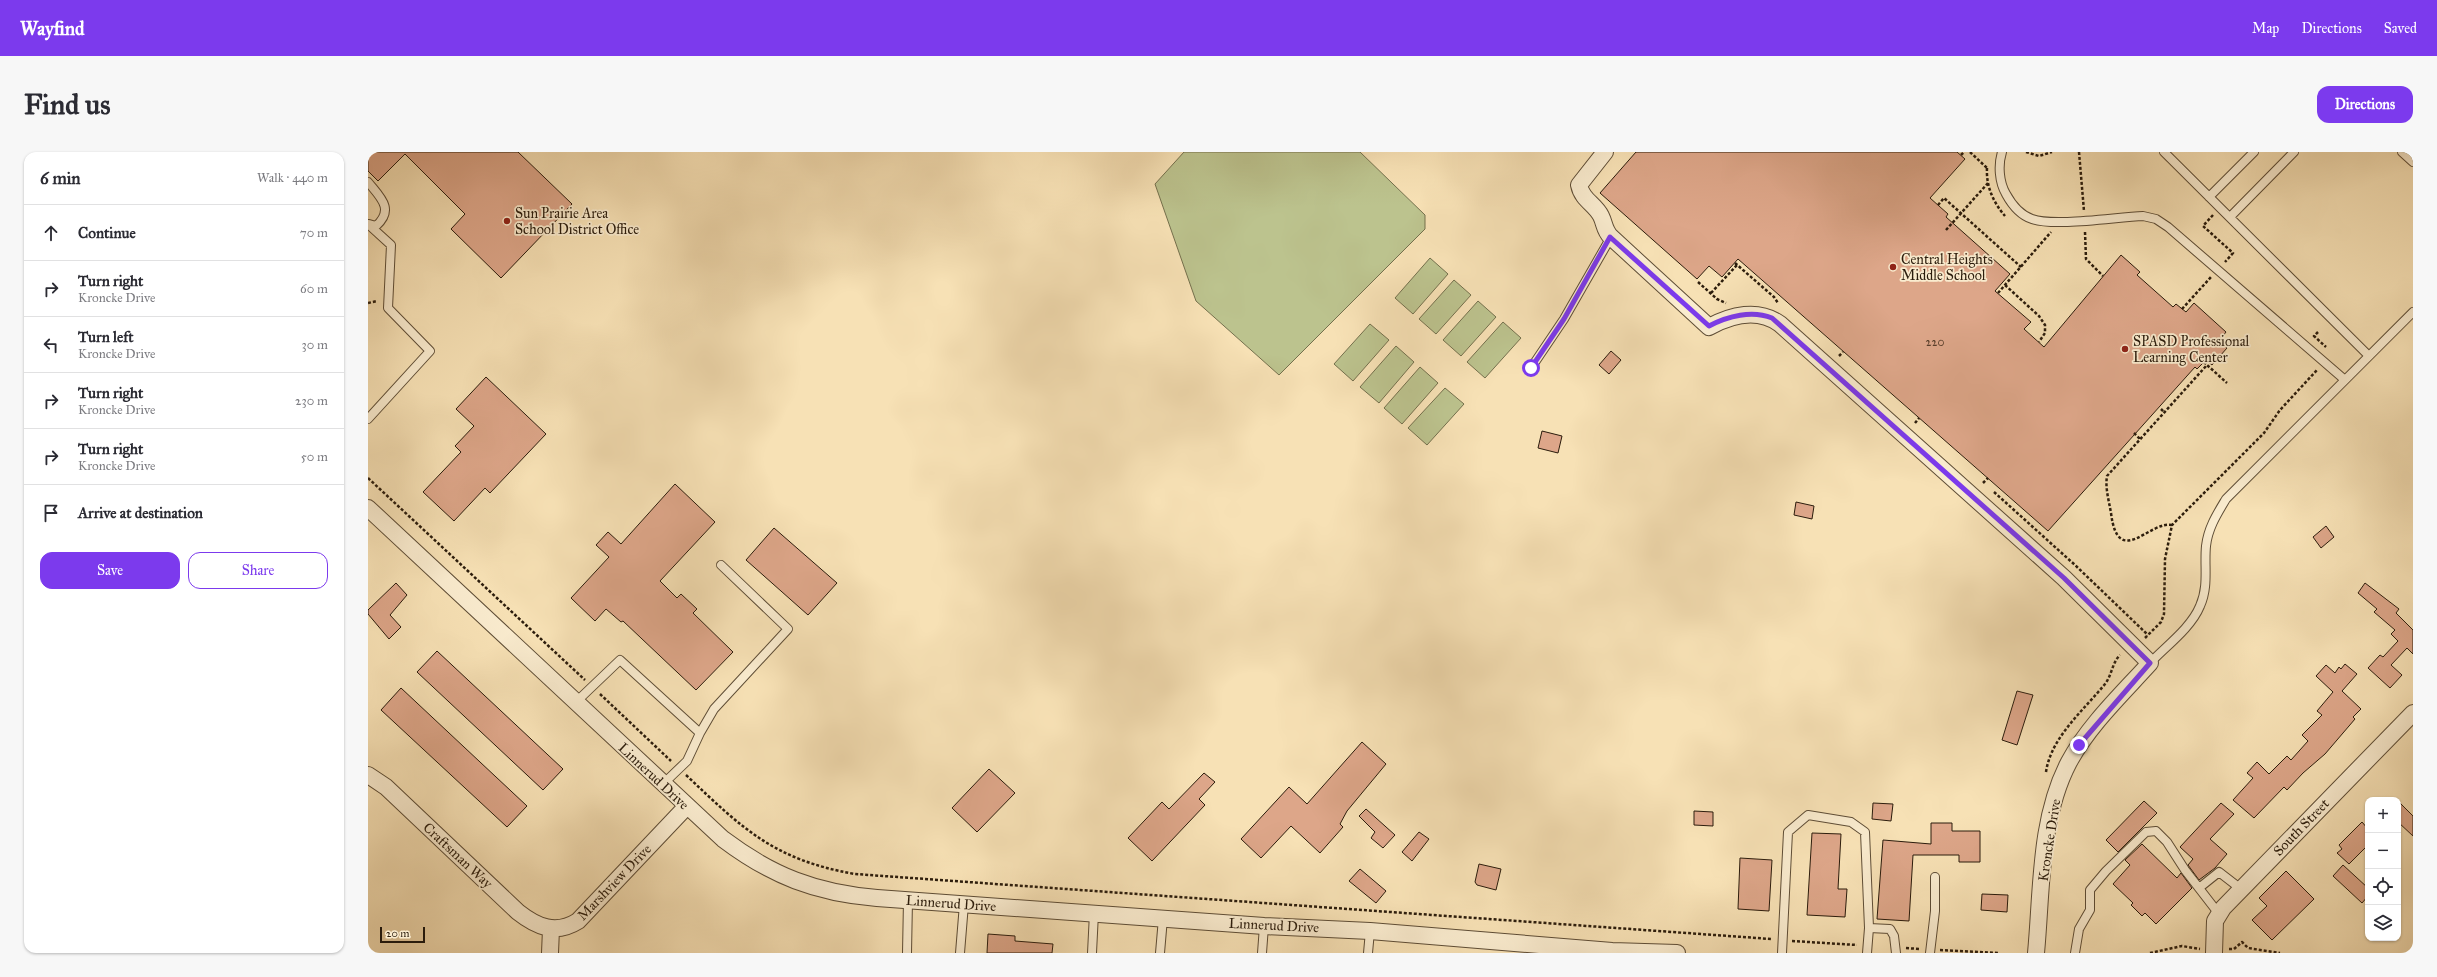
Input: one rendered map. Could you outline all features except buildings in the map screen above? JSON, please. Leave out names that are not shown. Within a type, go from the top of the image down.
[{"type":"street","points":[[1605,152],[1585,175],[1579,185],[1584,198],[1600,215],[1606,232],[1610,237],[1709,326],[1726,319],[1754,314],[1764,314],[1780,324],[2064,578],[2150,663]]},
{"type":"street","name":"Linnerud Drive","points":[[368,508],[687,806],[745,856],[791,880],[848,896],[1264,926],[1370,931],[1612,952],[1677,953]]},
{"type":"street","name":"Kroncke Drive","points":[[2036,953],[2048,830],[2060,781],[2072,756],[2094,725],[2150,663]]},
{"type":"street","name":"South Street","points":[[2214,953],[2213,934],[2215,921],[2219,914],[2241,889],[2413,713]]},
{"type":"street","name":"Craftsman Way","points":[[368,775],[386,788],[518,912],[540,927],[551,928]]},
{"type":"street","name":"Marshview Drive","points":[[551,928],[570,926],[578,921],[687,806]]},
{"type":"street","points":[[550,953],[551,928]]},
{"type":"lane","points":[[2002,152],[2000,174],[2004,191],[2013,205],[2023,215],[2041,221],[2143,216],[2156,219],[2179,237],[2345,380]]},
{"type":"lane","points":[[2164,152],[2369,356]]},
{"type":"lane","points":[[2209,197],[2254,152]]},
{"type":"lane","points":[[2230,217],[2294,152]]},
{"type":"lane","points":[[2402,152],[2413,162]]},
{"type":"lane","points":[[368,182],[384,203],[386,210],[385,216],[376,226],[369,224]]},
{"type":"lane","points":[[368,419],[430,352],[388,308],[391,245],[369,224]]},
{"type":"lane","points":[[1531,368],[1564,319],[1610,237]]},
{"type":"lane","points":[[2150,663],[2189,623],[2200,608],[2205,594],[2206,546],[2210,526],[2226,499],[2413,312]]},
{"type":"lane","points":[[663,784],[687,761],[700,733],[714,709],[788,629],[721,565]]},
{"type":"lane","points":[[576,702],[591,686],[620,660],[700,733]]},
{"type":"lane","points":[[1782,953],[1788,832],[1808,816],[1851,822],[1865,832],[1869,928],[1867,949]]},
{"type":"lane","points":[[2075,953],[2079,929],[2090,910],[2090,890],[2106,871],[2146,832],[2156,831],[2167,842],[2219,914]]},
{"type":"lane","points":[[2199,888],[2219,872],[2241,889]]},
{"type":"lane","points":[[1930,951],[1935,911],[1935,877]]},
{"type":"lane","points":[[907,953],[908,900]]},
{"type":"lane","points":[[960,953],[964,904]]},
{"type":"lane","points":[[1092,953],[1094,913]]},
{"type":"lane","points":[[1160,953],[1162,918]]},
{"type":"lane","points":[[1262,953],[1264,926]]},
{"type":"lane","points":[[1869,928],[1890,929],[1896,950]]},
{"type":"lane","points":[[1368,953],[1370,931]]},
{"type":"path","points":[[1961,155],[1964,152]]},
{"type":"path","points":[[1970,152],[1987,168]]},
{"type":"path","points":[[2026,152],[2039,156],[2052,152]]},
{"type":"path","points":[[1988,162],[1988,183],[1993,199],[2007,218]]},
{"type":"path","points":[[1946,230],[1988,183]]},
{"type":"path","points":[[1938,205],[1944,198],[2021,267]]},
{"type":"path","points":[[1998,293],[2054,229],[2046,229]]},
{"type":"path","points":[[1710,293],[1736,264],[1774,297],[1778,303]]},
{"type":"path","points":[[2204,274],[2216,283]]},
{"type":"path","points":[[2005,285],[2044,322],[2045,333],[2039,342]]},
{"type":"path","points":[[2046,778],[2050,758],[2069,725],[2106,683],[2118,658],[2121,654],[2135,648],[2161,622],[2164,614],[2164,559],[2172,525],[2264,433],[2280,410],[2333,353],[2314,336],[2318,332]]},
{"type":"path","points":[[1839,356],[1843,352]]},
{"type":"path","points":[[2204,362],[2227,383]]},
{"type":"path","points":[[2172,525],[2161,525],[2133,540],[2121,538],[2113,529],[2107,476],[2207,365]]},
{"type":"path","points":[[2310,366],[2337,388]]},
{"type":"path","points":[[1915,423],[1919,418]]},
{"type":"path","points":[[2134,433],[2140,439]]},
{"type":"path","points":[[368,478],[743,827],[772,847],[809,864],[855,874],[1783,940],[1867,949]]},
{"type":"path","points":[[1983,483],[1988,478]]},
{"type":"path","points":[[2234,949],[2242,942],[2248,948],[2280,953]]},
{"type":"path","points":[[2150,953],[2177,947]]},
{"type":"path","points":[[1896,950],[1999,953]]},
{"type":"green space","points":[[1184,152],[1360,152],[1425,215],[1425,229],[1279,375],[1196,301],[1155,184]]},
{"type":"green space","points":[[1430,258],[1448,274],[1413,314],[1395,298]]},
{"type":"green space","points":[[1454,280],[1471,295],[1436,334],[1419,319]]},
{"type":"green space","points":[[1478,301],[1496,317],[1461,356],[1443,340]]},
{"type":"green space","points":[[1503,322],[1521,338],[1485,378],[1467,362]]},
{"type":"green space","points":[[1370,324],[1389,340],[1353,381],[1334,364]]},
{"type":"green space","points":[[1396,346],[1414,362],[1379,403],[1360,387]]},
{"type":"green space","points":[[1420,367],[1438,383],[1402,424],[1384,408]]},
{"type":"green space","points":[[1445,388],[1464,404],[1427,445],[1408,428]]},
{"type":"place","name":"Sun Prairie Area School District Office","points":[[507,221]]},
{"type":"place","name":"Central Heights Middle School","points":[[1893,267]]},
{"type":"place","name":"SPASD Professional Learning Center","points":[[2125,349]]},
{"type":"route","points":[[1531,368],[1564,319],[1610,237],[1709,326],[1716,322],[1745,315],[1764,314],[1772,318],[1787,329],[2064,578],[2150,663],[2094,725],[2079,745]]}]
